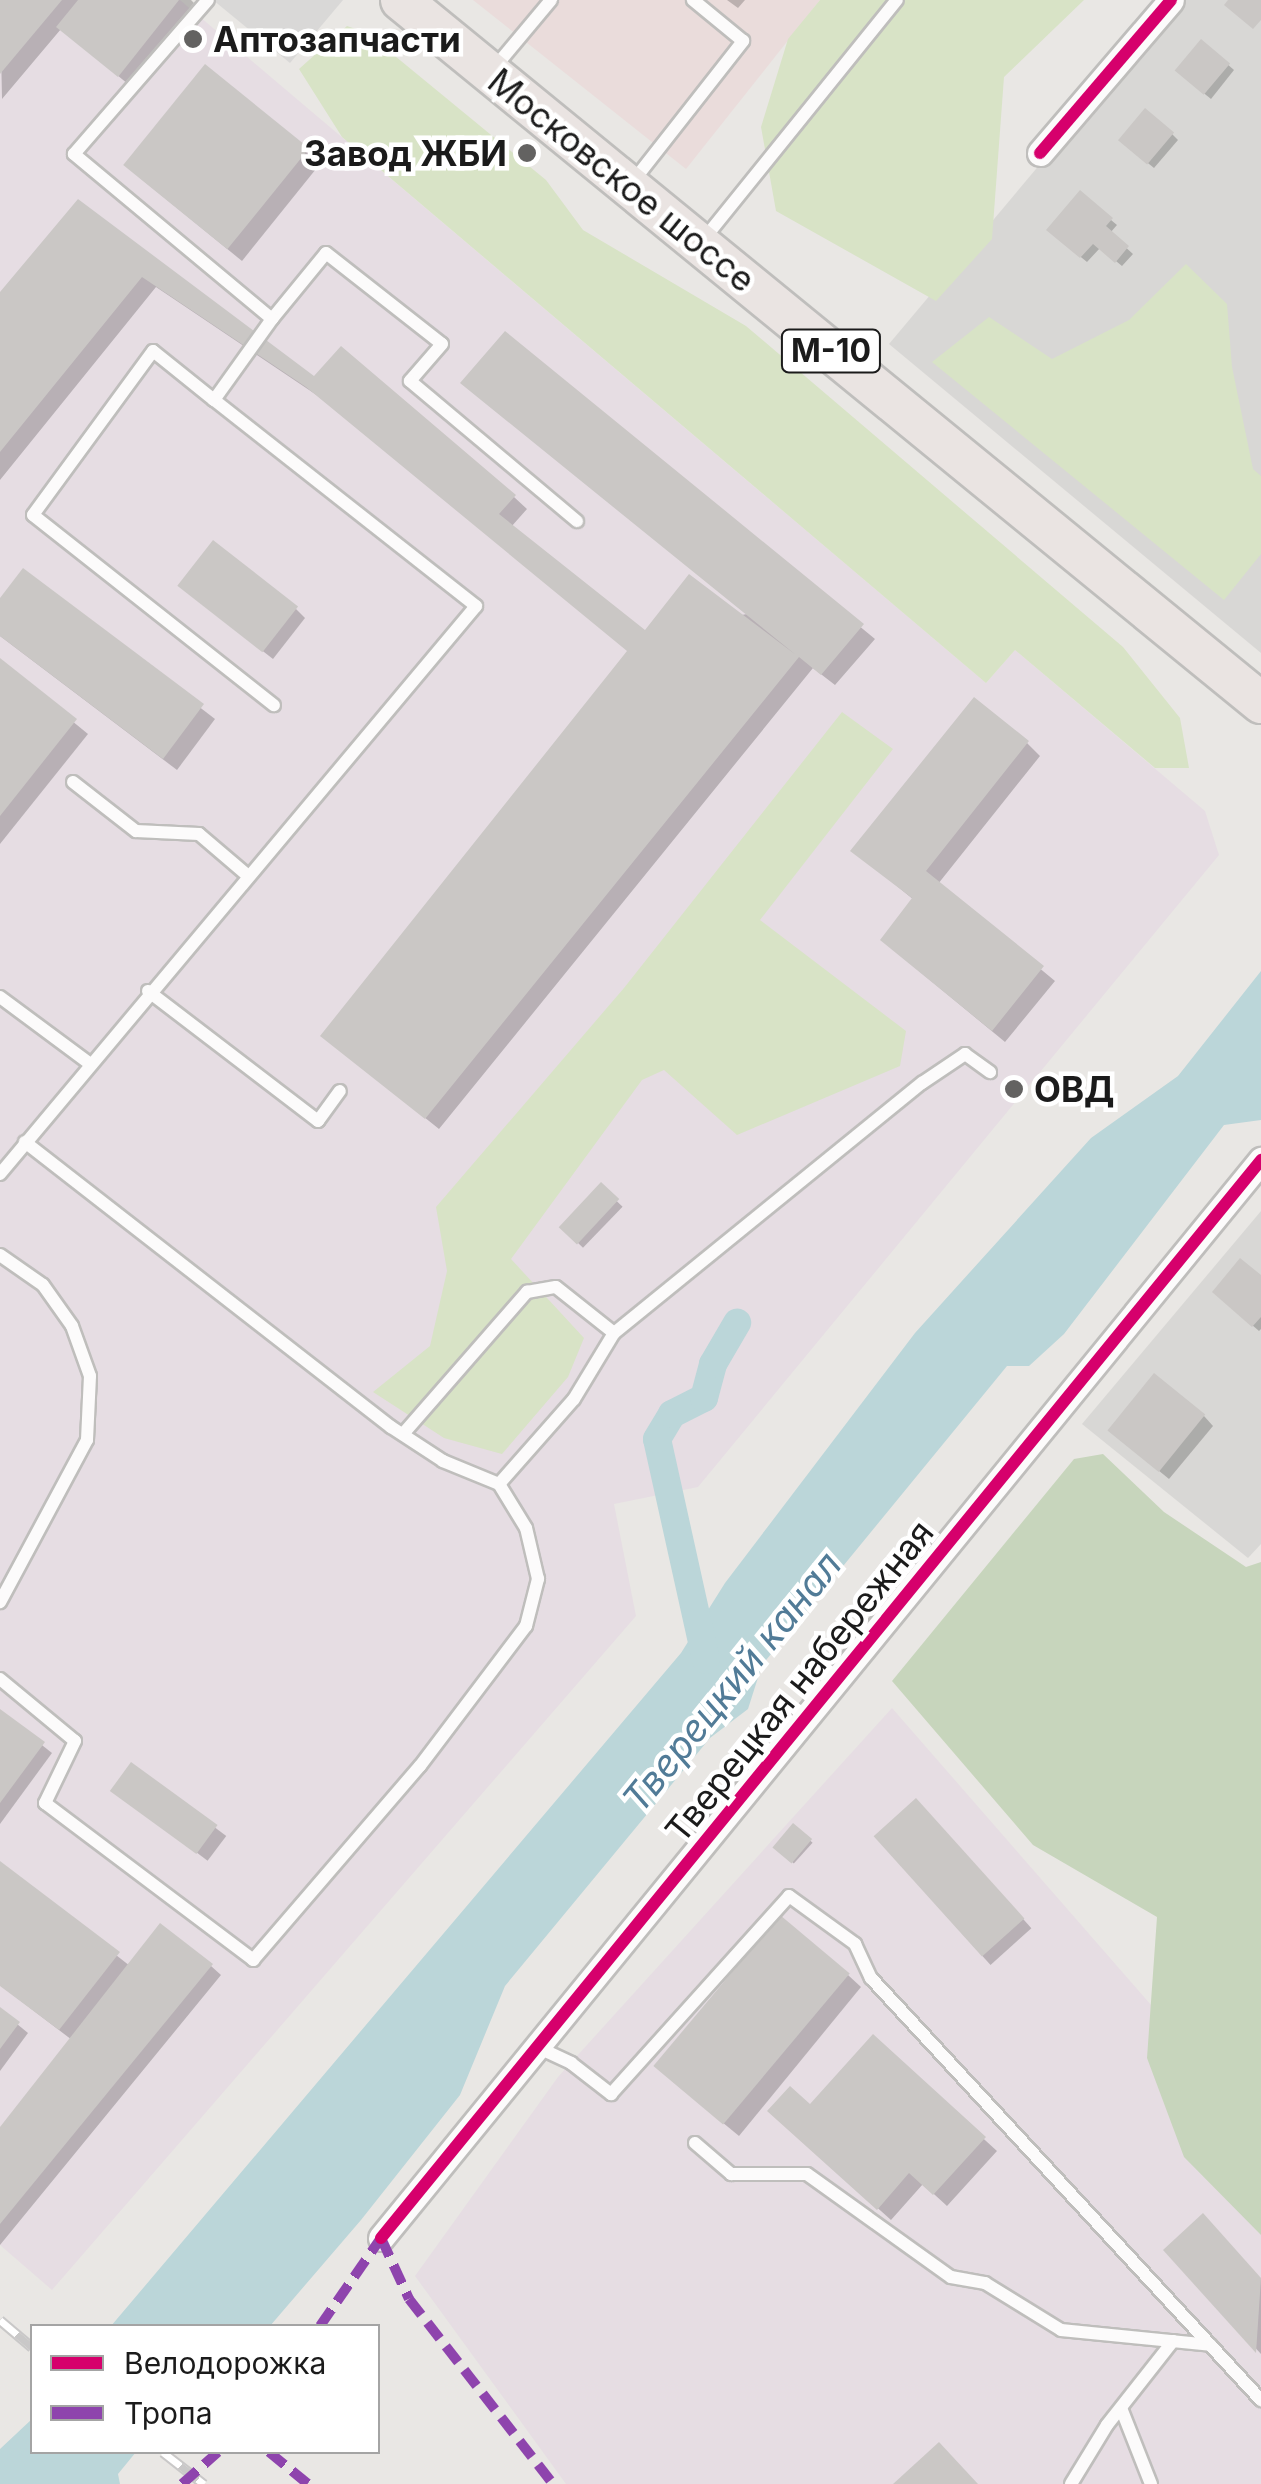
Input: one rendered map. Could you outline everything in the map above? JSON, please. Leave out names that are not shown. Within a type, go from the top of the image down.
[{"type":"highway","name":"Московское шоссе","points":[[401,0],[1261,703]]},
{"type":"street","points":[[1040,153],[1171,0]]},
{"type":"street","name":"Тверецкая набережная","points":[[381,2238],[1261,1160]]},
{"type":"lane","points":[[208,0],[74,154],[272,320]]},
{"type":"lane","points":[[490,73],[550,0]]},
{"type":"lane","points":[[630,186],[743,41],[693,0]]},
{"type":"lane","points":[[700,244],[897,0]]},
{"type":"lane","points":[[214,400],[326,253],[442,344],[410,381],[576,521]]},
{"type":"lane","points":[[0,1174],[148,991],[476,606],[153,351],[32,514],[274,705]]},
{"type":"lane","points":[[73,782],[136,831],[199,834],[247,875]]},
{"type":"lane","points":[[148,991],[318,1122],[340,1091]]},
{"type":"lane","points":[[0,998],[89,1063]]},
{"type":"lane","points":[[499,1484],[574,1399],[614,1334],[922,1083],[965,1054],[990,1072]]},
{"type":"lane","points":[[0,1679],[75,1741],[45,1803],[253,1960],[420,1766],[526,1626],[538,1579],[526,1528],[499,1484],[402,1434],[25,1142]]},
{"type":"lane","points":[[0,1255],[43,1284],[72,1326],[90,1376],[86,1440],[0,1602]]},
{"type":"lane","points":[[402,1434],[527,1292],[556,1287],[614,1334]]},
{"type":"lane","points":[[537,2047],[571,2063],[610,2094],[789,1896],[856,1944],[871,1978],[1261,2400]]},
{"type":"lane","points":[[694,2143],[732,2174],[807,2174],[951,2277],[985,2283],[1062,2330],[1210,2345]]},
{"type":"lane","points":[[1071,2484],[1121,2408],[1172,2342]]},
{"type":"lane","points":[[1121,2408],[1150,2484]]},
{"type":"shaded area","points":[[0,0],[180,0],[986,683],[1015,650],[1205,811],[1219,855],[698,1487],[614,1504],[636,1616],[52,2290],[0,2245]]},
{"type":"shaded area","points":[[213,0],[343,0],[290,63]]},
{"type":"shaded area","points":[[473,0],[820,0],[686,169]]},
{"type":"shaded area","points":[[1178,0],[1261,0],[1261,653],[889,344]]},
{"type":"shaded area","points":[[1261,1211],[1261,1544],[1248,1558],[1082,1424]]},
{"type":"shaded area","points":[[892,1708],[1261,2131],[1261,2484],[566,2484],[415,2276],[558,2077]]},
{"type":"green space","points":[[820,0],[1084,0],[1004,77],[992,239],[936,301],[776,211],[761,127],[788,39]]},
{"type":"green space","points":[[347,26],[367,33],[546,180],[583,230],[746,326],[1123,647],[1180,718],[1189,768],[1155,768],[1015,650],[986,683],[342,137],[299,69]]},
{"type":"green space","points":[[1186,264],[1227,304],[1232,367],[1253,469],[1261,476],[1261,554],[1224,600],[932,362],[989,317],[1052,359],[1129,320]]},
{"type":"green space","points":[[842,712],[893,749],[760,920],[906,1031],[900,1066],[737,1135],[664,1070],[642,1080],[511,1259],[584,1338],[568,1377],[502,1454],[444,1438],[373,1392],[430,1346],[447,1271],[436,1207],[624,988]]},
{"type":"green space","points":[[1103,1454],[1164,1512],[1246,1567],[1261,1562],[1261,2235],[1184,2157],[1147,2058],[1157,1917],[1033,1845],[892,1681],[1074,1459]]},
{"type":"water","name":"Тверецкий канал","points":[[1261,971],[1261,1120],[1224,1125],[1064,1334],[1029,1366],[1007,1366],[762,1665],[748,1709],[710,1738],[505,1986],[460,2095],[361,2220],[272,2324],[113,2324],[681,1653],[725,1583],[915,1333],[1091,1138],[1178,1076]]},
{"type":"water","points":[[30,2421],[30,2454],[134,2454],[118,2474],[120,2484],[0,2484],[0,2449]]},
{"type":"building","points":[[0,0],[62,0],[0,74]]},
{"type":"building","points":[[78,0],[179,0],[118,77],[56,27]]},
{"type":"building","points":[[1228,0],[1261,0],[1261,20],[1253,29],[1224,5]]},
{"type":"building","points":[[1201,39],[1230,63],[1204,95],[1175,70]]},
{"type":"building","points":[[205,64],[309,148],[227,249],[123,165]]},
{"type":"building","points":[[1145,108],[1174,132],[1147,165],[1118,140]]},
{"type":"building","points":[[1080,190],[1113,218],[1106,226],[1129,246],[1115,263],[1093,244],[1080,258],[1046,230]]},
{"type":"building","points":[[78,199],[314,376],[341,346],[516,495],[499,514],[645,630],[689,574],[796,655],[460,383],[505,331],[864,624],[821,675],[799,657],[425,1119],[320,1036],[627,651],[306,387],[142,277],[0,452],[0,292]]},
{"type":"building","points":[[213,540],[298,606],[262,652],[177,586]]},
{"type":"building","points":[[23,568],[204,704],[163,759],[0,636],[0,598]]},
{"type":"building","points":[[0,658],[77,719],[0,816]]},
{"type":"building","points":[[974,697],[1029,741],[926,871],[1044,966],[992,1031],[880,940],[912,898],[850,851]]},
{"type":"building","points":[[601,1182],[619,1199],[577,1244],[559,1227]]},
{"type":"building","points":[[1240,1258],[1261,1275],[1261,1317],[1252,1327],[1212,1292]]},
{"type":"building","points":[[1154,1373],[1205,1415],[1159,1472],[1107,1431]]},
{"type":"building","points":[[0,1709],[45,1742],[0,1803]]},
{"type":"building","points":[[131,1762],[218,1825],[196,1854],[110,1791]]},
{"type":"building","points":[[916,1798],[1024,1918],[982,1957],[874,1836]]},
{"type":"building","points":[[793,1823],[812,1839],[792,1864],[772,1848]]},
{"type":"building","points":[[0,1861],[120,1952],[59,2030],[0,1986]]},
{"type":"building","points":[[780,1915],[850,1973],[723,2124],[653,2066]]},
{"type":"building","points":[[160,1923],[213,1964],[0,2224],[0,2127]]},
{"type":"building","points":[[0,2007],[20,2022],[0,2049]]},
{"type":"building","points":[[873,2034],[986,2137],[933,2195],[909,2173],[877,2210],[767,2111],[790,2086],[810,2104]]},
{"type":"building","points":[[1203,2213],[1261,2278],[1256,2353],[1163,2250]]},
{"type":"building","points":[[939,2442],[978,2484],[893,2484]]},
{"type":"waterway","name":"Тверецкий канал","points":[[706,1660],[657,1439],[672,1414],[704,1398],[713,1364],[737,1323]]},
{"type":"railway","points":[[0,2320],[30,2345]]},
{"type":"railway","points":[[166,2454],[204,2484]]},
{"type":"marked path","points":[[381,2238],[409,2299],[553,2484]]},
{"type":"marked path","points":[[321,2324],[381,2238]]},
{"type":"marked path","points":[[182,2484],[216,2454]]},
{"type":"marked path","points":[[271,2454],[308,2484]]},
{"type":"cycle path","points":[[1040,153],[1171,0]]},
{"type":"cycle path","points":[[381,2238],[1261,1160]]},
{"type":"place","name":"Аптозапчасти","points":[[193,39]]},
{"type":"place","name":"Завод ЖБИ","points":[[527,153]]},
{"type":"place","name":"ОВД","points":[[1014,1089]]}]
